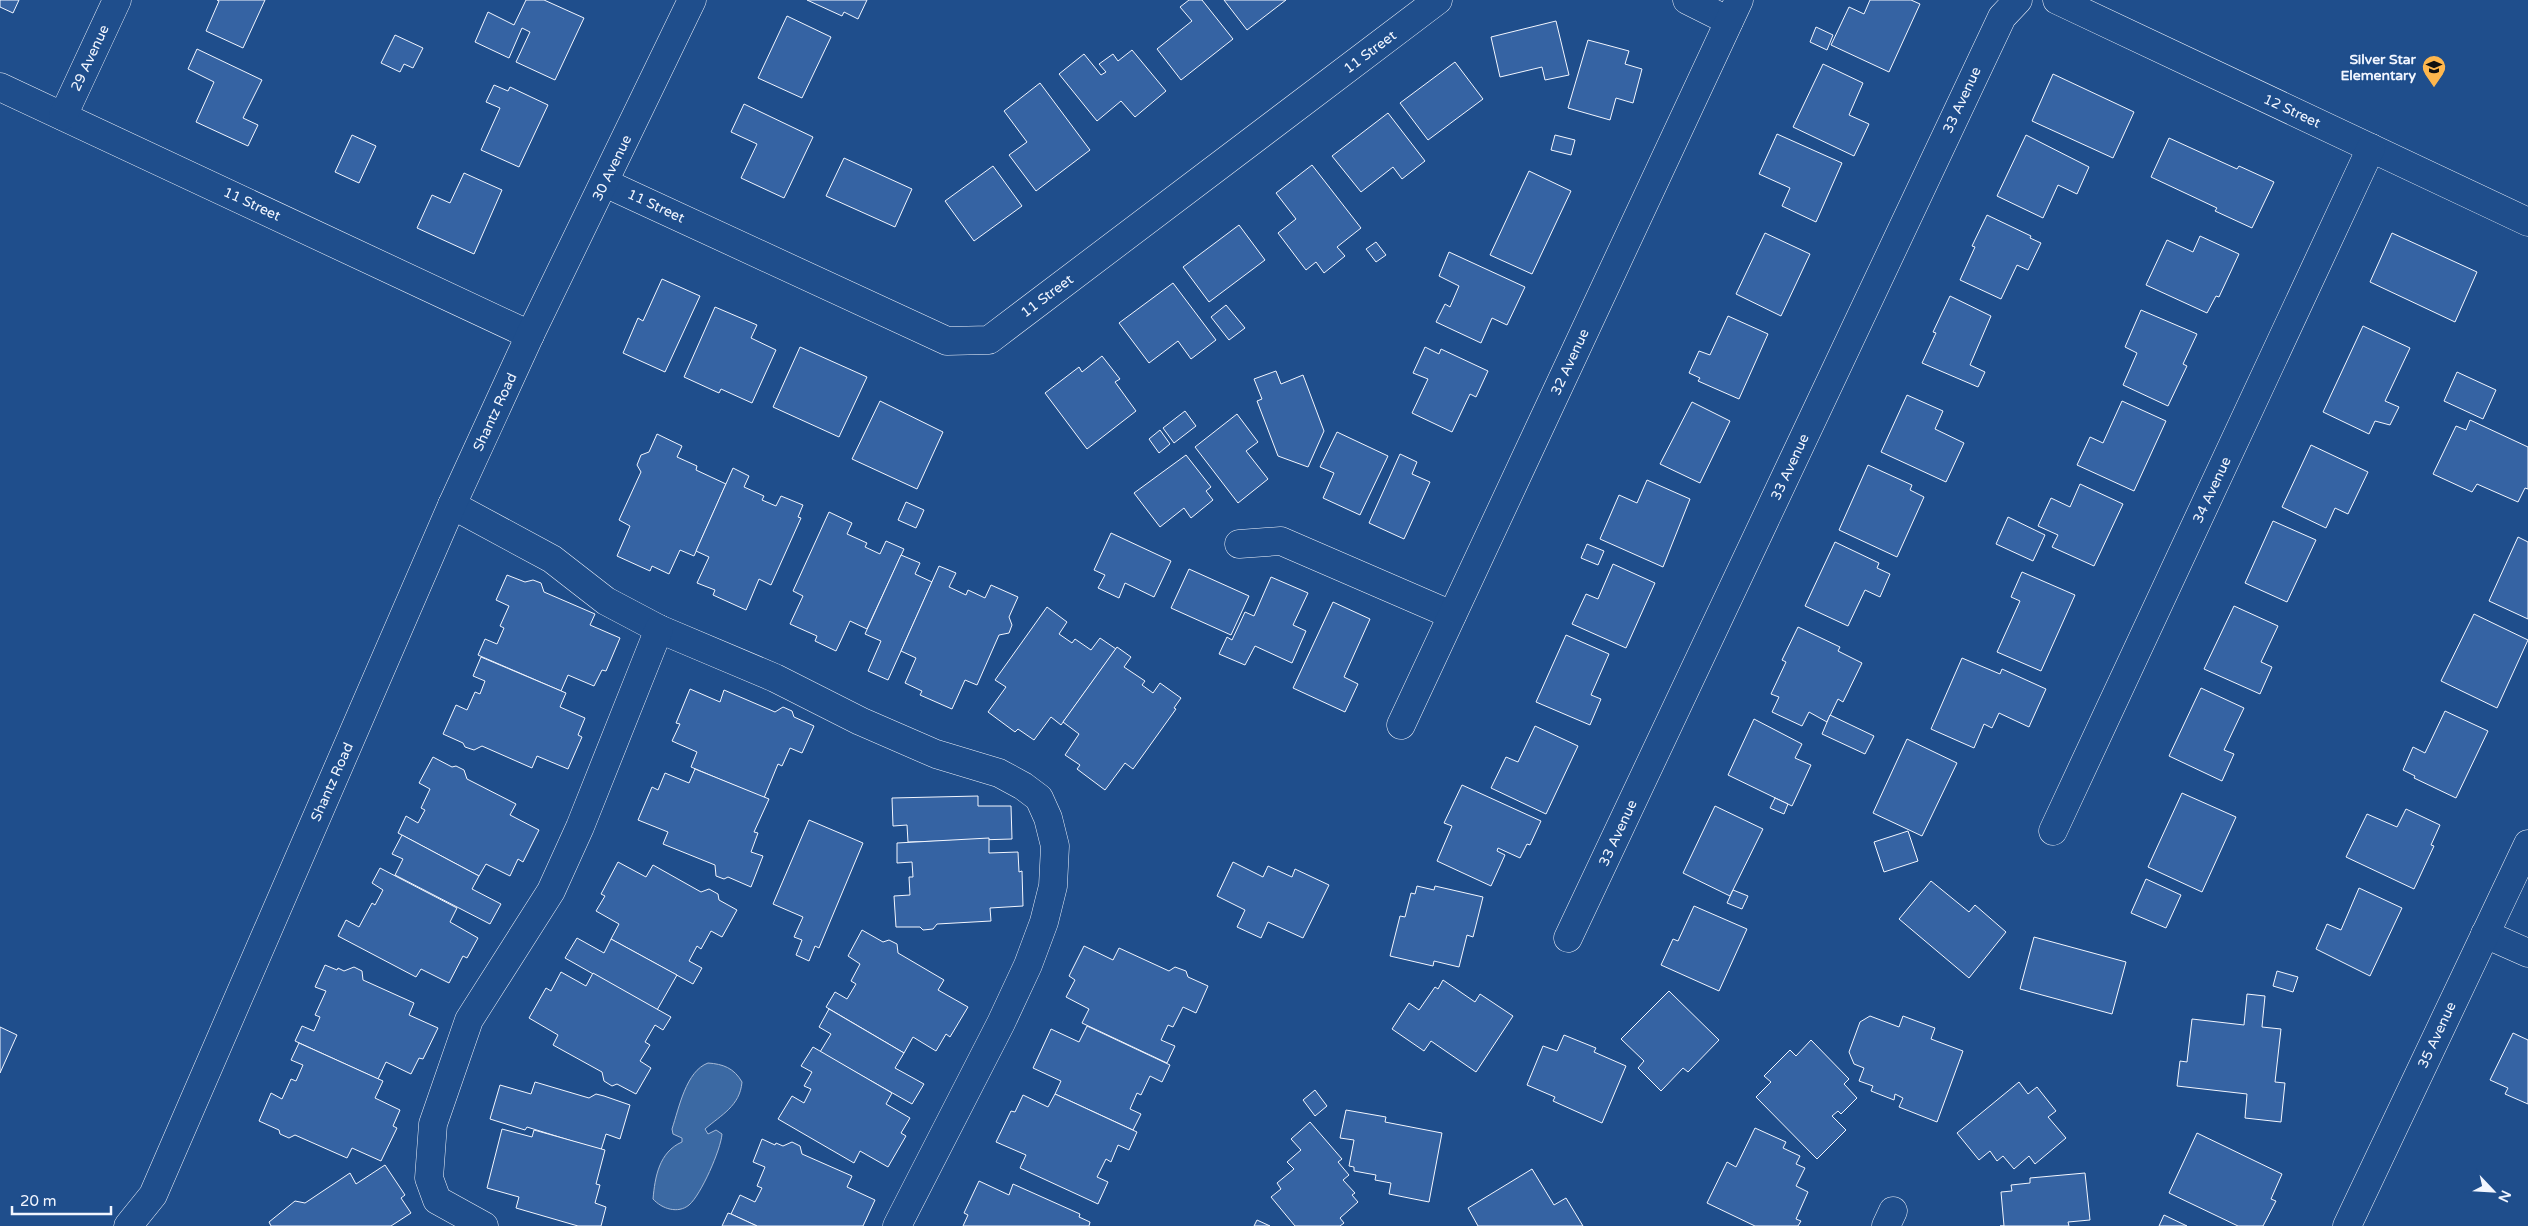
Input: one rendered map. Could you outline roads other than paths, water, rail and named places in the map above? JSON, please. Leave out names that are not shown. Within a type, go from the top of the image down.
[{"type":"street","name":"29 Avenue","points":[[63,116],[117,0]]},
{"type":"street","name":"30 Avenue","points":[[530,335],[606,183],[692,0]]},
{"type":"street","name":"11 Street","points":[[606,183],[947,341],[989,340],[1438,0]]},
{"type":"street","points":[[1687,0],[1734,10]]},
{"type":"street","name":"33 Avenue","points":[[1568,938],[2002,17],[2018,0]]},
{"type":"street","name":"12 Street","points":[[2057,0],[2528,222]]},
{"type":"street","name":"32 Avenue","points":[[1401,725],[1734,10]]},
{"type":"street","name":"11 Street","points":[[0,87],[530,335]]},
{"type":"street","name":"34 Avenue","points":[[2053,831],[2371,148]]},
{"type":"street","name":"Shantz Road","points":[[128,1226],[152,1194],[452,505],[530,335]]},
{"type":"street","points":[[452,505],[552,559],[606,601],[659,629],[775,678],[860,721],[936,754],[999,773],[1023,786],[1039,798],[1048,818],[1055,846],[1053,886],[1044,922],[1035,948],[1000,1024],[897,1226]]},
{"type":"street","points":[[1239,544],[1281,541],[1452,615]]},
{"type":"street","points":[[484,1226],[437,1200],[430,1178],[433,1124],[469,1020],[551,890],[580,827],[659,629]]},
{"type":"street","name":"35 Avenue","points":[[2347,1226],[2528,844]]},
{"type":"street","points":[[2485,934],[2528,953]]},
{"type":"water","points":[[708,1063],[719,1064],[732,1070],[739,1077],[742,1082],[738,1098],[729,1109],[705,1129],[708,1134],[716,1130],[722,1134],[721,1141],[704,1182],[694,1200],[685,1208],[675,1210],[665,1208],[653,1199],[657,1174],[668,1152],[682,1142],[682,1138],[673,1134],[672,1129],[684,1091],[700,1067]]},
{"type":"place","name":"Silver Star Elementary","points":[[2434,88]]}]
